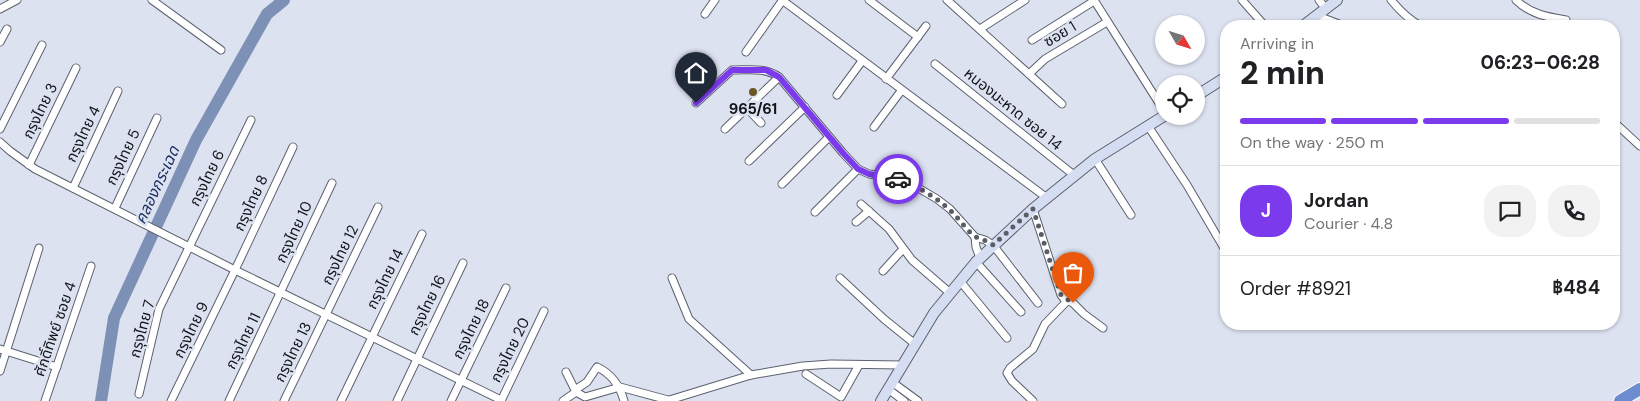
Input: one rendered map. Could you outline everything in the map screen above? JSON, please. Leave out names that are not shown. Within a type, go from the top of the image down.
[{"type":"highway","points":[[1620,401],[1640,390]]},
{"type":"street","points":[[0,8],[17,0]]},
{"type":"street","points":[[152,0],[221,50]]},
{"type":"street","points":[[704,14],[715,0]]},
{"type":"street","points":[[746,52],[782,0],[1047,198]]},
{"type":"street","points":[[868,0],[918,38]]},
{"type":"street","points":[[947,0],[1062,104]]},
{"type":"street","points":[[980,29],[1025,0]]},
{"type":"street","points":[[1032,40],[1094,0],[1155,97]]},
{"type":"street","points":[[1242,0],[1260,20]]},
{"type":"street","points":[[1319,0],[1322,13],[1334,20]]},
{"type":"street","points":[[1312,20],[1337,0]]},
{"type":"street","points":[[1391,0],[1398,9],[1412,20]]},
{"type":"street","points":[[1516,0],[1536,13],[1566,20]]},
{"type":"street","name":"ซอย 1","points":[[1029,74],[1045,59],[1107,22]]},
{"type":"street","points":[[886,79],[926,26]]},
{"type":"street","points":[[0,42],[7,29]]},
{"type":"street","points":[[0,129],[42,46]]},
{"type":"street","points":[[837,95],[862,61]]},
{"type":"street","name":"หนองมะหาด ซอย 14","points":[[935,64],[1075,176]]},
{"type":"street","name":"กรุงไทย 3","points":[[29,166],[76,68]]},
{"type":"street","points":[[696,103],[732,70],[766,70],[779,77],[858,169],[869,174],[893,177],[915,186],[937,199],[975,237],[993,245],[1038,303]]},
{"type":"street","points":[[724,129],[779,77]]},
{"type":"street","points":[[1205,90],[1220,81]]},
{"type":"street","name":"กรุงไทย 4","points":[[73,188],[118,91]]},
{"type":"street","points":[[874,127],[902,91]]},
{"type":"street","points":[[749,161],[805,107]]},
{"type":"street","points":[[747,108],[761,123]]},
{"type":"street","name":"กรุงไทย 5","points":[[115,208],[157,118]]},
{"type":"street","name":"กรุงไทย 6","points":[[189,247],[250,120]]},
{"type":"street","points":[[880,401],[934,313],[978,260],[1033,209],[1095,159],[1155,122]]},
{"type":"street","points":[[1148,126],[1187,185],[1220,241]]},
{"type":"street","points":[[1620,128],[1640,146]]},
{"type":"street","points":[[782,184],[829,137]]},
{"type":"street","points":[[0,142],[29,166],[281,293],[501,400]]},
{"type":"street","name":"กรุงไทย 8","points":[[235,270],[293,147]]},
{"type":"street","points":[[1095,159],[1131,215]]},
{"type":"street","points":[[815,212],[858,169]]},
{"type":"street","name":"กรุงไทย 10","points":[[281,293],[332,183]]},
{"type":"street","points":[[861,204],[889,229],[912,260],[950,293]]},
{"type":"street","name":"กรุงไทย 12","points":[[326,314],[378,207]]},
{"type":"street","points":[[1033,209],[1058,289],[1063,298],[1073,303],[1103,328]]},
{"type":"street","points":[[856,222],[869,211]]},
{"type":"street","name":"กรุงไทย 14","points":[[341,401],[422,234]]},
{"type":"street","points":[[975,237],[978,260],[1021,312]]},
{"type":"street","name":"กรุงไทย 7","points":[[139,394],[159,309],[189,247]]},
{"type":"street","points":[[0,371],[3,350],[39,248]]},
{"type":"street","points":[[883,271],[903,248]]},
{"type":"street","name":"กรุงไทย 16","points":[[397,401],[462,263]]},
{"type":"street","name":"ศักดิ์ทิพย์ ซอย 4","points":[[45,401],[91,266]]},
{"type":"street","name":"กรุงไทย 9","points":[[171,401],[235,270]]},
{"type":"street","points":[[672,278],[689,319],[751,375]]},
{"type":"street","points":[[840,278],[884,319],[915,344]]},
{"type":"street","points":[[960,280],[1006,338]]},
{"type":"street","name":"กรุงไทย 18","points":[[451,401],[506,288]]},
{"type":"street","name":"กรุงไทย 11","points":[[229,401],[281,293]]},
{"type":"street","points":[[1033,401],[1012,381],[1007,373],[1010,368],[1033,349],[1045,324],[1068,300]]},
{"type":"street","name":"กรุงไทย 20","points":[[501,400],[544,311]]},
{"type":"street","name":"กรุงไทย 13","points":[[284,401],[326,314]]},
{"type":"street","points":[[3,350],[57,367]]},
{"type":"street","points":[[566,372],[576,392],[586,397],[620,387],[667,400],[751,375],[803,366],[832,364],[902,365]]},
{"type":"street","points":[[806,374],[841,397],[859,365]]},
{"type":"street","points":[[563,401],[587,382],[597,368],[608,375],[620,387],[624,401]]},
{"type":"street","points":[[890,385],[904,401]]},
{"type":"street","points":[[890,385],[918,401]]},
{"type":"waterway","name":"คลองกระเฉด","points":[[101,401],[114,318],[196,140],[267,14],[284,0]]},
{"type":"way so far","points":[[898,179],[915,186],[937,199],[975,237],[993,245],[1033,209],[1058,289],[1064,299],[1073,303]]},
{"type":"place","name":"965/61","points":[[753,92]]},
{"type":"route","points":[[696,103],[732,70],[766,70],[779,77],[858,169],[869,174],[898,179]]}]
